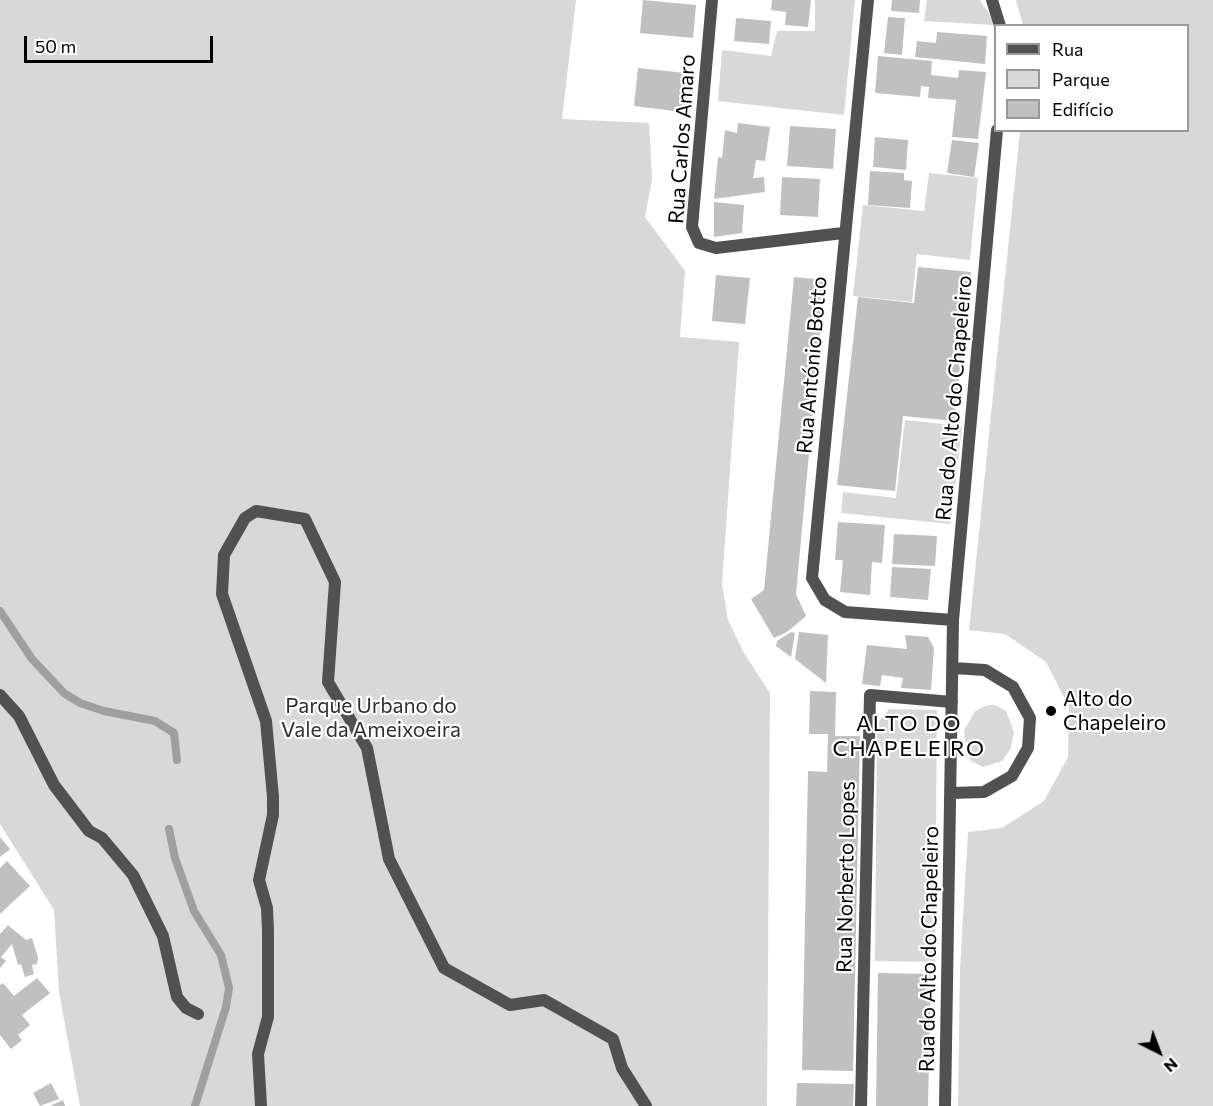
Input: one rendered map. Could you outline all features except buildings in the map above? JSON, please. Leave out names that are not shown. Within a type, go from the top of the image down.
[{"type":"street","name":"Rua Carlos Amaro","points":[[712,0],[692,227],[699,243],[716,248],[843,233]]},
{"type":"street","name":"Rua António Botto","points":[[867,0],[843,233],[812,578],[825,600],[845,612],[953,620]]},
{"type":"street","points":[[992,0],[999,24]]},
{"type":"street","name":"Rua do Alto do Chapeleiro","points":[[945,1106],[953,620],[997,132]]},
{"type":"street","points":[[261,1106],[258,1054],[268,1017],[268,931],[267,908],[259,880],[273,815],[273,797],[266,722],[222,594],[224,555],[245,518],[256,511],[305,519],[335,582],[328,682],[367,748],[389,859],[444,968],[510,1005],[544,1000],[613,1039],[622,1068],[645,1106]]},
{"type":"street","points":[[951,793],[984,792],[1011,776],[1028,748],[1030,718],[1013,687],[985,670],[953,668]]},
{"type":"street","name":"Rua Norberto Lopes","points":[[861,1106],[870,694],[952,702]]},
{"type":"street","points":[[0,695],[19,716],[54,785],[89,831],[102,838],[133,875],[163,936],[177,997],[186,1008],[198,1014]]},
{"type":"green space","name":"Parque Urbano do Vale da Ameixoeira","points":[[0,0],[576,0],[562,119],[649,123],[652,179],[645,217],[685,271],[680,337],[739,342],[722,584],[728,620],[744,653],[770,693],[767,1106],[80,1106],[59,992],[54,910],[0,824]]},
{"type":"green space","points":[[815,0],[855,0],[844,115],[718,101],[722,50],[771,56],[777,31],[815,31]]},
{"type":"green space","points":[[927,0],[980,0],[991,17],[993,25],[924,21]]},
{"type":"green space","points":[[1016,0],[1213,0],[1213,1106],[958,1106],[960,969],[968,832],[1002,828],[1044,801],[1068,757],[1069,707],[1046,662],[1005,634],[969,630],[1020,132],[1189,132],[1189,24],[1023,24]]},
{"type":"green space","points":[[929,173],[978,178],[970,260],[917,254],[912,302],[853,296],[863,205],[924,211]]},
{"type":"green space","points":[[905,420],[962,426],[951,524],[841,513],[843,492],[896,498]]},
{"type":"green space","points":[[988,705],[995,705],[1006,711],[1014,732],[1011,748],[1002,761],[983,767],[971,761],[967,754],[964,731],[975,711]]},
{"type":"green space","points":[[889,709],[937,710],[935,962],[875,961],[877,724]]},
{"type":"waterway","points":[[0,611],[32,659],[64,693],[80,703],[104,711],[155,721],[174,733],[177,760]]},
{"type":"waterway","points":[[169,829],[175,858],[194,911],[221,955],[229,988],[226,1007],[195,1106]]},
{"type":"place","name":"Alto do Chapeleiro","points":[[1051,711]]},
{"type":"district","name":"ALTO DO CHAPELEIRO","points":[[909,736]]}]
